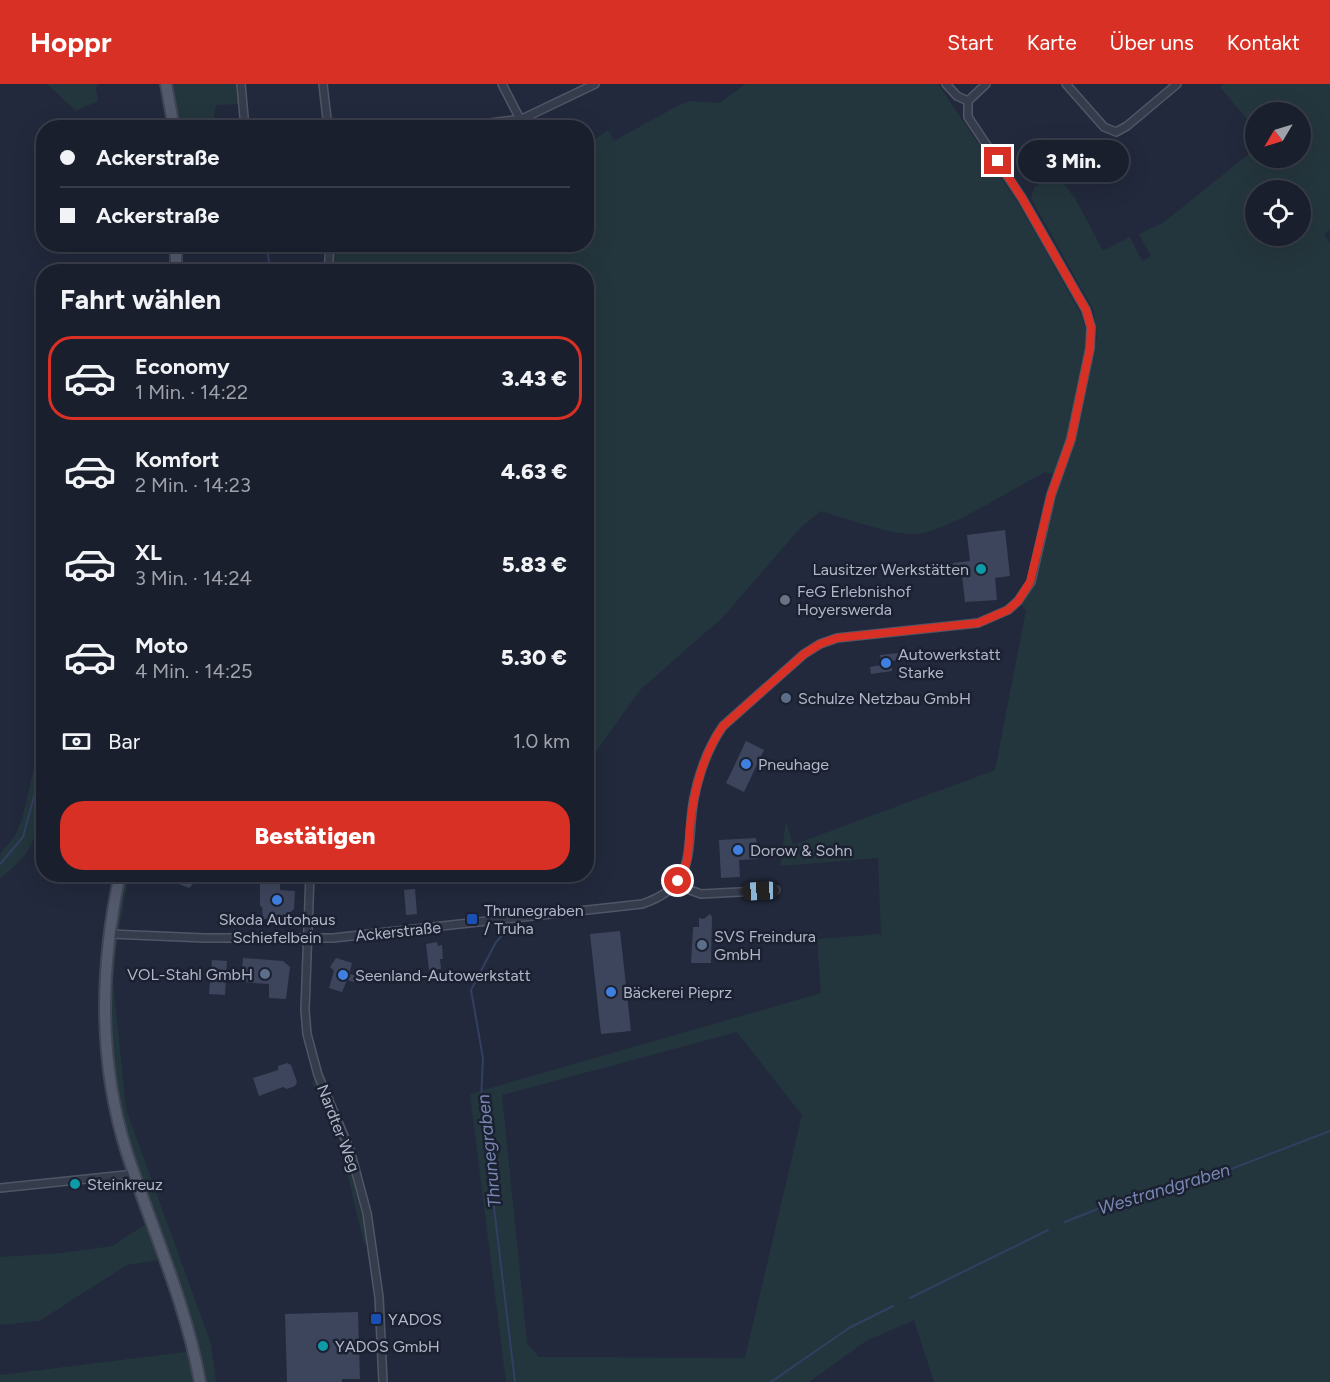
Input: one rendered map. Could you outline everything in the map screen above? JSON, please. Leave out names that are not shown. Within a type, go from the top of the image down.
[{"type":"main road","points":[[166,84],[173,120]]},
{"type":"main road","points":[[119,882],[104,988],[108,1064],[115,1106],[135,1174],[179,1297],[200,1382]]},
{"type":"street","points":[[241,84],[244,120]]},
{"type":"street","points":[[323,84],[326,120]]},
{"type":"street","points":[[502,84],[520,119]]},
{"type":"street","points":[[512,120],[520,119],[596,84]]},
{"type":"street","points":[[946,84],[957,96],[968,101]]},
{"type":"street","points":[[776,891],[701,894],[690,890],[678,881],[689,858],[690,827],[695,796],[715,737],[723,726],[804,654],[837,638],[978,623],[1008,610],[1018,601],[1030,582],[1051,495],[1071,439],[1090,348],[1091,327],[1086,310],[1022,198],[968,117],[968,101],[986,84]]},
{"type":"street","points":[[1066,84],[1104,128],[1116,132],[1127,126],[1178,84]]},
{"type":"street","name":"Ackerstraße","points":[[110,934],[205,938],[333,938],[642,904],[664,895],[678,881]]},
{"type":"street","name":"Nardter Weg","points":[[310,882],[305,1010],[307,1034],[318,1075],[350,1150],[367,1213],[379,1297],[383,1382]]},
{"type":"street","points":[[0,1188],[135,1174]]},
{"type":"shaded area","points":[[47,84],[98,84],[96,88],[98,101],[76,111]]},
{"type":"shaded area","points":[[166,84],[241,84],[243,104],[216,105],[213,120],[173,120]]},
{"type":"shaded area","points":[[746,84],[938,84],[1015,198],[1041,243],[1082,316],[1090,348],[1097,340],[1094,311],[1031,198],[1034,188],[1055,172],[1075,198],[1103,251],[1130,237],[1142,261],[1151,256],[1139,234],[1163,223],[1245,157],[1245,168],[1311,168],[1311,102],[1245,102],[1245,117],[1220,87],[1224,84],[1330,84],[1330,230],[1324,234],[1330,244],[1330,1382],[934,1382],[914,1320],[866,1341],[809,1382],[506,1382],[470,1094],[821,993],[817,939],[881,934],[878,858],[780,866],[786,821],[793,845],[995,770],[1026,611],[1018,601],[1025,592],[1056,475],[1045,472],[962,518],[928,532],[915,534],[881,529],[821,511],[801,527],[723,617],[641,689],[594,754],[594,264],[330,264],[331,252],[594,252],[594,140],[608,130],[614,141],[679,105],[691,101],[719,103]],"holes":[[[737,1032],[802,1115],[745,1358],[539,1357],[527,1343],[502,1095]]]},
{"type":"shaded area","points":[[36,760],[36,833],[25,854],[0,879],[0,854],[16,834],[22,819]]},
{"type":"shaded area","points":[[119,882],[128,882],[118,935],[113,981],[127,1112],[211,1344],[216,1382],[0,1382],[0,1375],[193,1351],[165,1259],[127,1265],[39,1321],[0,1325],[0,1257],[61,1253],[112,1246],[151,1221],[115,1106],[105,1011]]},
{"type":"shaded area","points":[[316,1079],[349,1154],[352,1176],[369,1243],[364,1244],[340,1142],[312,1082]]},
{"type":"building","name":"Lausitzer Werkstätten","points":[[1005,530],[1010,576],[995,578],[997,600],[965,602],[962,575],[954,576],[953,563],[970,561],[967,535]]},
{"type":"building","name":"Autowerkstatt Starke","points":[[899,653],[900,660],[891,661],[892,671],[871,674],[870,667],[882,665],[880,655]]},
{"type":"building","name":"Pneuhage","points":[[746,741],[764,750],[744,792],[726,783]]},
{"type":"building","name":"Dorow & Sohn","points":[[756,838],[758,859],[739,860],[740,877],[721,878],[719,840]]},
{"type":"building","points":[[178,882],[195,882],[189,888]]},
{"type":"building","name":"Skoda Autohaus Schiefelbein","points":[[260,882],[280,882],[280,890],[295,891],[294,909],[282,919],[263,919],[260,906]]},
{"type":"building","points":[[415,889],[417,914],[406,915],[404,890]]},
{"type":"building","name":"SVS Freindura GmbH","points":[[710,914],[712,917],[711,963],[691,963],[693,927],[699,927],[699,918],[704,919]]},
{"type":"building","name":"Bäckerei Pieprz","points":[[620,931],[631,1031],[601,1034],[590,934]]},
{"type":"building","points":[[437,942],[438,946],[442,945],[441,969],[429,970],[426,944]]},
{"type":"building","name":"VOL-Stahl GmbH","points":[[243,958],[283,961],[290,967],[286,999],[269,998],[269,984],[241,982]]},
{"type":"building","name":"Seenland-Autowerkstatt","points":[[336,958],[352,963],[349,974],[357,976],[354,982],[347,980],[342,992],[329,988],[334,971],[330,967]]},
{"type":"building","points":[[212,960],[227,961],[225,995],[209,994]]},
{"type":"building","points":[[287,1063],[291,1065],[297,1082],[295,1086],[287,1089],[283,1087],[259,1096],[253,1078],[278,1070],[278,1066]]},
{"type":"building","name":"YADOS GmbH","points":[[358,1312],[360,1379],[342,1379],[342,1382],[287,1382],[285,1314]]},
{"type":"waterway","points":[[268,252],[269,264]]},
{"type":"waterway","points":[[0,864],[23,837],[36,789]]},
{"type":"waterway","name":"Thrunegraben","points":[[506,931],[496,942],[471,990],[483,1058],[481,1099],[515,1382]]},
{"type":"waterway","name":"Westrandgraben","points":[[1065,1222],[1105,1206],[1192,1184],[1330,1131]]},
{"type":"waterway","name":"Westrandgraben","points":[[910,1298],[1048,1230]]},
{"type":"waterway","name":"Westrandgraben","points":[[771,1382],[849,1328],[893,1306]]},
{"type":"place","name":"Lausitzer Werkstätten","points":[[981,569]]},
{"type":"place","name":"FeG Erlebnishof Hoyerswerda","points":[[785,600]]},
{"type":"place","name":"Autowerkstatt Starke","points":[[886,663]]},
{"type":"place","name":"Schulze Netzbau GmbH","points":[[786,698]]},
{"type":"place","name":"Pneuhage","points":[[746,764]]},
{"type":"place","name":"Dorow & Sohn","points":[[738,850]]},
{"type":"place","name":"Skoda Autohaus Schiefelbein","points":[[277,900]]},
{"type":"place","name":"Thrunegraben / Truha","points":[[472,919]]},
{"type":"place","name":"SVS Freindura GmbH","points":[[702,945]]},
{"type":"place","name":"VOL-Stahl GmbH","points":[[265,974]]},
{"type":"place","name":"Seenland-Autowerkstatt","points":[[343,975]]},
{"type":"place","name":"Bäckerei Pieprz","points":[[611,992]]},
{"type":"place","name":"Steinkreuz","points":[[75,1184]]},
{"type":"place","name":"YADOS","points":[[376,1319]]},
{"type":"place","name":"YADOS GmbH","points":[[323,1346]]},
{"type":"route","points":[[678,881],[689,858],[690,827],[695,796],[715,737],[723,726],[804,654],[820,644],[837,638],[978,623],[994,618],[1018,601],[1030,582],[1056,475],[1071,439],[1090,348],[1091,327],[1086,310],[1022,198],[998,161]]}]
